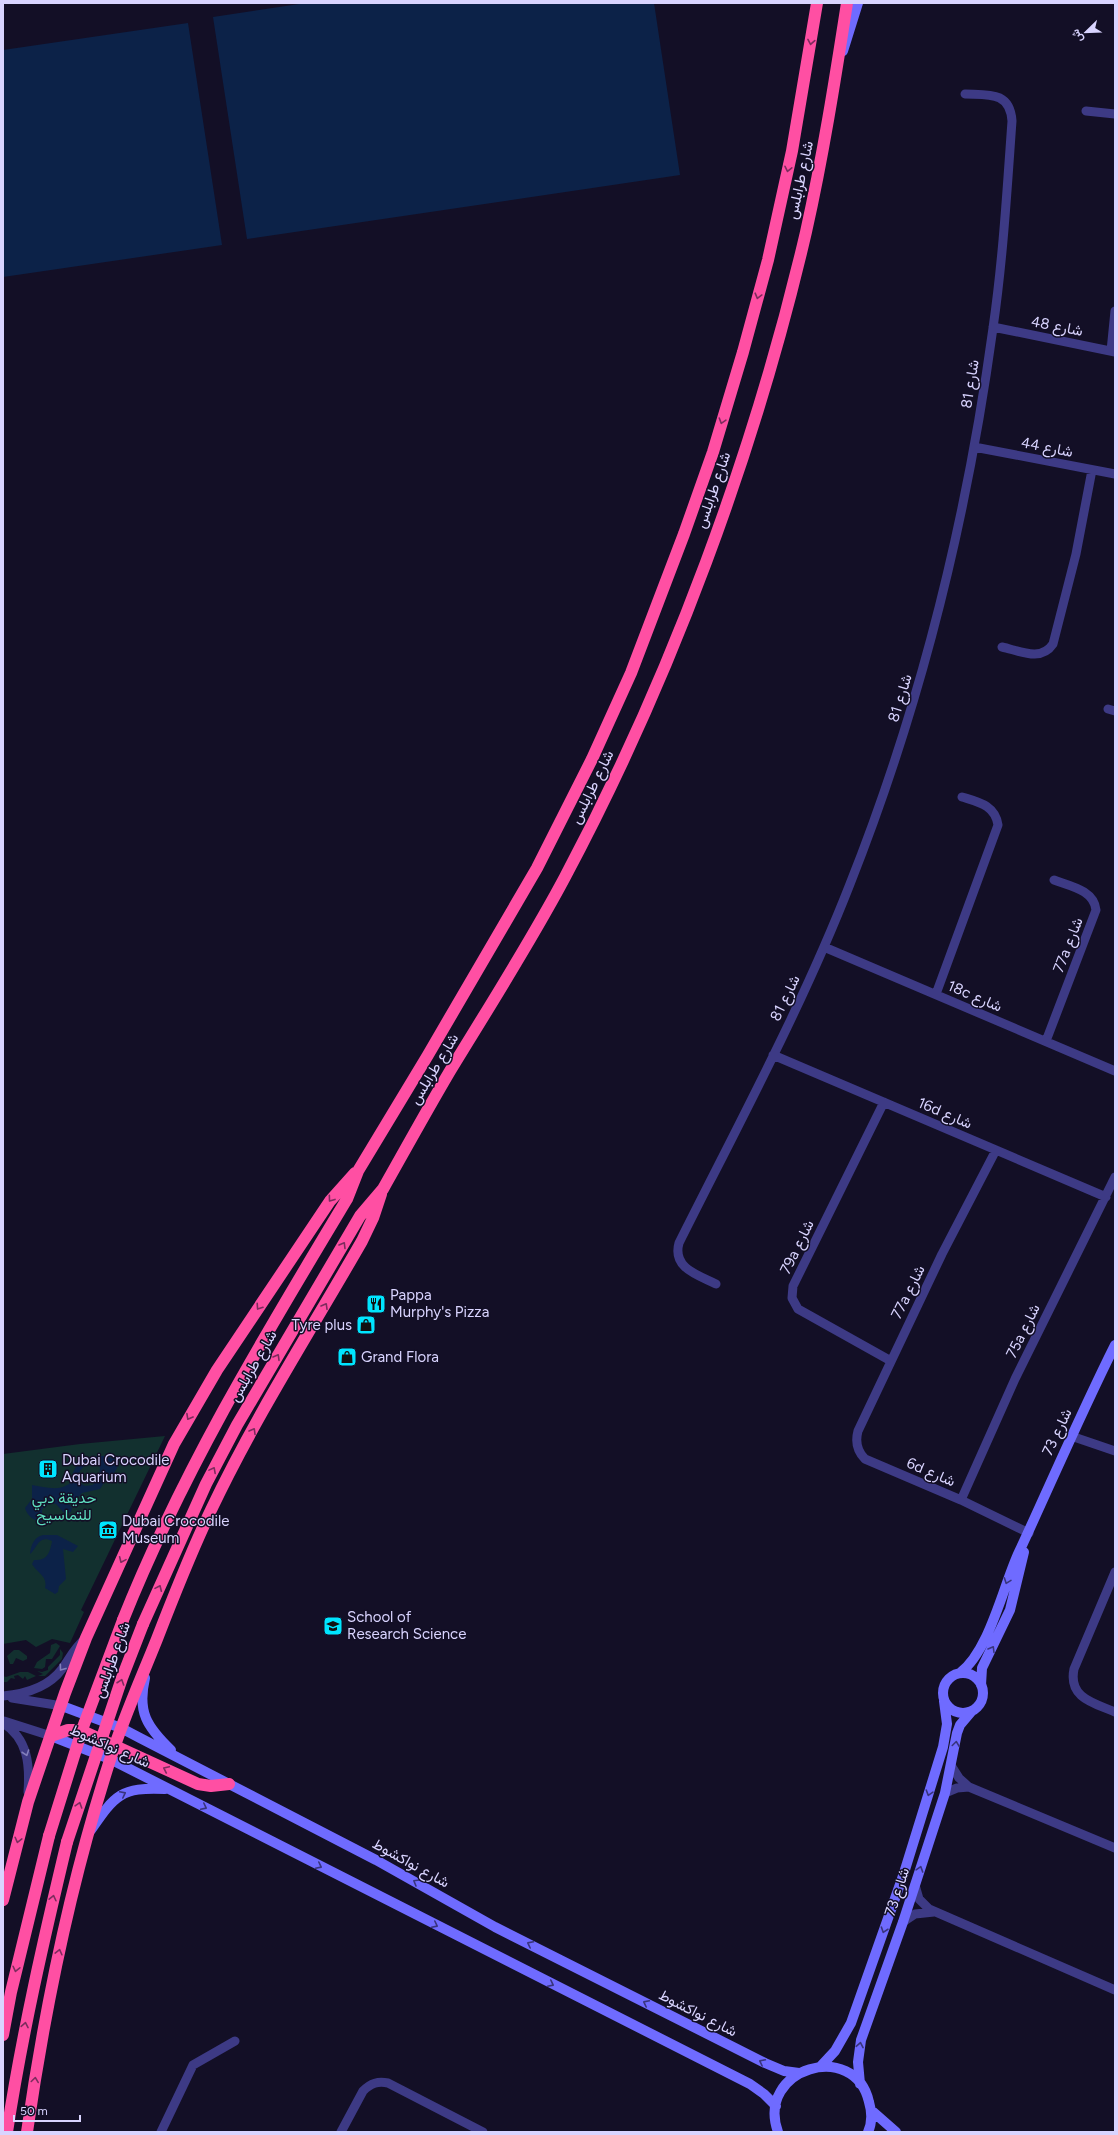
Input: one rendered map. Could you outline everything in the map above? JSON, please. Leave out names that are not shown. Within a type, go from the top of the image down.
[{"type":"highway","name":"شارع طرابلس","points":[[3,2034],[14,1979],[49,1836],[83,1727],[146,1563],[207,1438],[347,1199],[358,1171],[425,1061],[537,868],[592,759],[631,673],[684,534],[713,452],[743,352],[768,260],[792,151],[817,3]]},
{"type":"highway","name":"شارع طرابلس","points":[[7,2132],[18,2061],[36,1972],[67,1842],[122,1678],[143,1624],[206,1484],[237,1425],[360,1216],[383,1189],[565,878],[624,759],[671,650],[723,513],[762,394],[806,233],[824,148],[847,3]]},
{"type":"highway","points":[[3,1900],[28,1802],[86,1638],[171,1450],[202,1394],[330,1201],[358,1171]]},
{"type":"highway","points":[[27,2132],[36,2070],[57,1960],[89,1833],[110,1759],[121,1728],[195,1543],[217,1496],[362,1241],[373,1218],[383,1189]]},
{"type":"highway","points":[[51,1736],[62,1731],[74,1729],[198,1784],[211,1786],[229,1784]]},
{"type":"street","points":[[838,66],[858,3]]},
{"type":"street","name":"شارع 81","points":[[716,1284],[682,1266],[679,1261],[678,1249],[824,947],[873,825],[914,701],[948,575],[974,447],[993,327],[1004,224],[1011,113],[1004,100],[998,97],[965,94]]},
{"type":"street","points":[[1086,111],[1115,114]]},
{"type":"street","points":[[1113,351],[1115,311]]},
{"type":"street","name":"شارع 48","points":[[993,327],[1113,351]]},
{"type":"street","name":"شارع 44","points":[[974,447],[1115,474]]},
{"type":"street","points":[[1002,647],[1035,655],[1046,652],[1053,644],[1076,554],[1092,470]]},
{"type":"street","points":[[936,994],[998,825],[994,812],[990,807],[962,797]]},
{"type":"street","name":"77a شارع","points":[[1046,1041],[1096,910],[1095,904],[1089,894],[1054,880]]},
{"type":"street","name":"18c شارع","points":[[824,947],[1115,1070]]},
{"type":"street","name":"16d شارع","points":[[773,1055],[1106,1197]]},
{"type":"street","name":"79a شارع","points":[[884,1102],[793,1286],[792,1298],[798,1309],[891,1361]]},
{"type":"street","name":"77a شارع","points":[[858,1450],[856,1444],[858,1431],[942,1254],[996,1150]]},
{"type":"street","name":"75a شارع","points":[[961,1500],[1015,1379],[1115,1177]]},
{"type":"street","name":"شارع 73","points":[[960,1673],[972,1661],[983,1641],[1011,1572],[1073,1433],[1115,1345]]},
{"type":"street","points":[[1073,1433],[1114,1450]]},
{"type":"street","name":"6d شارع","points":[[858,1450],[861,1455],[870,1462],[1030,1530]]},
{"type":"street","name":"شارع 73","points":[[982,1685],[981,1677],[985,1660],[999,1636],[1010,1610],[1030,1530]]},
{"type":"street","points":[[1114,1576],[1074,1669],[1074,1687],[1082,1697],[1115,1712]]},
{"type":"street","points":[[3,1696],[30,1691],[52,1679],[62,1669],[75,1647],[86,1638]]},
{"type":"street","points":[[150,1657],[142,1695],[145,1716],[157,1737],[179,1758]]},
{"type":"street","points":[[960,1673],[973,1676],[982,1685],[983,1698],[980,1704],[971,1712],[958,1713],[952,1711],[944,1701],[943,1690],[945,1684],[949,1678],[960,1673]]},
{"type":"street","name":"شارع نواكشوط","points":[[3,1696],[62,1706],[121,1728],[376,1860],[495,1927],[774,2068],[799,2073]]},
{"type":"street","name":"شارع 73","points":[[821,2066],[835,2051],[851,2023],[904,1873],[945,1741],[947,1724],[944,1701]]},
{"type":"street","name":"شارع 73","points":[[860,2084],[858,2062],[861,2040],[903,1922],[945,1793],[952,1767],[957,1733],[965,1718],[971,1712]]},
{"type":"street","name":"شارع نواكشوط","points":[[3,1720],[51,1736],[110,1759],[750,2084],[764,2094],[776,2106]]},
{"type":"street","points":[[3,1723],[15,1732],[26,1752],[29,1768],[28,1802]]},
{"type":"street","points":[[952,1767],[959,1778],[969,1786],[1115,1848]]},
{"type":"street","points":[[945,1793],[957,1788],[969,1786]]},
{"type":"street","points":[[89,1833],[108,1805],[120,1795],[142,1788],[169,1789]]},
{"type":"street","points":[[915,1885],[916,1892],[924,1905],[936,1912],[1115,1990]]},
{"type":"street","points":[[903,1922],[915,1914],[936,1912]]},
{"type":"street","points":[[162,2132],[193,2065],[235,2041]]},
{"type":"street","points":[[778,2132],[775,2119],[776,2106],[784,2087],[799,2073],[821,2066],[836,2068],[849,2074],[860,2084],[868,2096],[871,2110],[868,2132]]},
{"type":"street","points":[[341,2132],[363,2091],[368,2086],[381,2082],[388,2083],[480,2131]]},
{"type":"street","points":[[871,2110],[896,2132]]},
{"type":"green space","name":"حديقة دبي للتماسيح","points":[[165,1436],[81,1610],[84,1612],[70,1643],[52,1639],[36,1647],[26,1640],[3,1644],[3,1454],[80,1444]]},
{"type":"green space","points":[[56,1643],[60,1646],[52,1659],[46,1659],[45,1667],[42,1669],[34,1668],[37,1662],[50,1653],[51,1645]]},
{"type":"green space","points":[[60,1649],[63,1653],[62,1659],[45,1676],[38,1676],[43,1674],[37,1671],[42,1672],[48,1670],[48,1667],[60,1655]]},
{"type":"green space","points":[[14,1650],[19,1650],[27,1656],[27,1659],[23,1661],[16,1658],[13,1664],[10,1664],[7,1656]]},
{"type":"green space","points":[[20,1672],[28,1672],[36,1676],[27,1680],[25,1676],[23,1679],[18,1675],[14,1676],[15,1679],[11,1678],[7,1682],[3,1682],[3,1676],[6,1677]]},
{"type":"water","points":[[306,3],[654,3],[680,175],[247,239],[213,17]]},
{"type":"water","points":[[188,23],[222,245],[3,277],[3,50]]},
{"type":"water","points":[[106,1456],[116,1459],[118,1465],[117,1469],[113,1474],[109,1475],[100,1489],[82,1493],[75,1501],[68,1503],[72,1508],[71,1512],[65,1514],[56,1504],[49,1503],[42,1509],[42,1522],[29,1516],[25,1508],[32,1499],[32,1485],[50,1488],[63,1487],[70,1483],[74,1471],[80,1462],[88,1458]],"holes":[[[92,1462],[97,1463],[100,1468],[99,1476],[93,1485],[85,1486],[78,1482],[79,1472],[86,1465]]]},
{"type":"water","points":[[43,1535],[57,1535],[78,1546],[73,1552],[63,1549],[66,1579],[59,1586],[58,1592],[55,1594],[45,1588],[46,1584],[44,1578],[32,1564],[34,1560],[45,1558],[49,1553],[52,1541],[44,1539],[38,1543],[30,1554],[34,1542],[37,1538]]},
{"type":"place","name":"Pappa Murphy's Pizza","points":[[376,1304]]},
{"type":"place","name":"Tyre plus","points":[[366,1325]]},
{"type":"place","name":"Grand Flora","points":[[347,1357]]},
{"type":"place","name":"Dubai Crocodile Aquarium","points":[[48,1469]]},
{"type":"place","name":"Dubai Crocodile Museum","points":[[108,1530]]},
{"type":"place","name":"School of Research Science","points":[[333,1626]]}]
